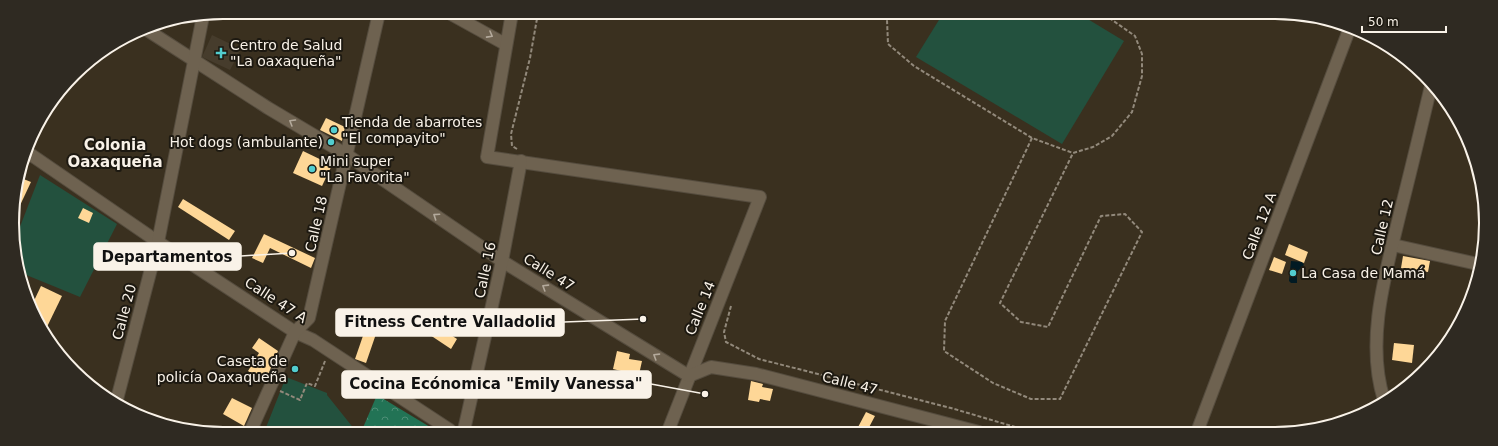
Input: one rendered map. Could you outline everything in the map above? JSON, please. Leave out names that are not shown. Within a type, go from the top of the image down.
[{"type":"street","name":"Calle 18","points":[[252,427],[295,332],[309,318],[378,19]]},
{"type":"street","points":[[461,19],[506,44]]},
{"type":"street","points":[[511,19],[487,157],[521,161]]},
{"type":"street","name":"Calle 20","points":[[117,398],[158,242],[202,20]]},
{"type":"street","name":"Calle 47","points":[[151,33],[347,155],[502,261],[689,376]]},
{"type":"street","name":"Calle 12 A","points":[[1199,427],[1348,33]]},
{"type":"street","name":"Calle 12","points":[[1383,396],[1378,382],[1377,337],[1382,294],[1430,90]]},
{"type":"street","name":"Calle 47 A","points":[[31,155],[158,242],[295,332],[313,340],[329,352],[445,427]]},
{"type":"street","name":"Calle 16","points":[[465,427],[502,261],[521,161]]},
{"type":"street","name":"Calle 14","points":[[521,161],[760,197],[670,427]]},
{"type":"street","points":[[1393,245],[1475,263]]},
{"type":"street","name":"Calle 47","points":[[694,364],[756,374],[960,427]]},
{"type":"street","points":[[689,376],[711,367]]},
{"type":"path","points":[[888,19],[888,44],[914,66],[1032,138],[1073,153],[1093,147],[1112,136],[1132,112],[1142,76],[1142,54],[1135,36],[1111,19]]},
{"type":"path","points":[[1032,138],[945,321],[944,351],[993,383],[1031,399],[1060,399],[1142,232],[1125,214],[1101,216],[1048,328],[1021,322],[1000,303],[1073,153]]},
{"type":"path","points":[[270,386],[300,400],[307,382],[315,386],[329,352]]},
{"type":"shaded area","name":"Centro de Salud \"La oaxaqueña\"","points":[[212,35],[241,49],[230,70],[202,57]]},
{"type":"green space","points":[[940,19],[1088,19],[1124,41],[1062,144],[916,57]]},
{"type":"green space","points":[[40,175],[117,224],[80,297],[26,275],[19,229]]},
{"type":"green space","points":[[286,377],[327,393],[327,395],[353,427],[266,427]]},
{"type":"green space","points":[[377,395],[430,427],[363,427]]},
{"type":"water","name":"La Casa de Mamá","points":[[1291,261],[1302,262],[1304,265],[1297,272],[1297,283],[1291,283],[1289,281]]},
{"type":"building","name":"Tienda de abarrotes \"El compayito\"","points":[[326,118],[345,127],[342,141],[320,130]]},
{"type":"building","name":"Mini super \"La Favorita\"","points":[[303,151],[332,165],[322,186],[293,173]]},
{"type":"building","points":[[24,179],[31,182],[20,206]]},
{"type":"building","points":[[183,199],[235,231],[229,240],[178,207]]},
{"type":"building","points":[[83,208],[93,213],[89,223],[78,218]]},
{"type":"building","points":[[264,234],[315,258],[311,268],[270,248],[263,263],[252,258]]},
{"type":"building","points":[[1289,244],[1308,252],[1304,263],[1285,255]]},
{"type":"building","points":[[1403,256],[1430,261],[1428,272],[1401,268]]},
{"type":"building","points":[[1274,257],[1286,262],[1282,274],[1269,270]]},
{"type":"building","points":[[41,286],[62,296],[47,327],[40,313],[34,300]]},
{"type":"building","points":[[416,312],[457,339],[451,349],[409,321]]},
{"type":"building","points":[[365,330],[376,334],[366,363],[355,359]]},
{"type":"building","points":[[259,338],[278,351],[265,382],[248,371],[259,353],[252,348]]},
{"type":"building","points":[[1394,343],[1414,345],[1412,363],[1392,360]]},
{"type":"building","points":[[617,351],[630,354],[629,359],[642,361],[636,388],[627,386],[629,373],[613,369]]},
{"type":"building","points":[[751,381],[763,384],[762,387],[773,389],[770,401],[760,399],[759,402],[748,400]]},
{"type":"building","points":[[232,398],[252,408],[244,426],[223,414]]},
{"type":"building","points":[[866,412],[875,416],[869,427],[858,427]]},
{"type":"place","name":"Centro de Salud \"La oaxaqueña\"","points":[[221,53]]},
{"type":"place","name":"Tienda de abarrotes \"El compayito\"","points":[[334,130]]},
{"type":"place","name":"Hot dogs (ambulante)","points":[[331,142]]},
{"type":"place","name":"Mini super \"La Favorita\"","points":[[312,169]]},
{"type":"place","name":"Departamentos","points":[[292,253]]},
{"type":"place","name":"La Casa de Mamá","points":[[1293,273]]},
{"type":"place","name":"Fitness Centre Valladolid","points":[[643,319]]},
{"type":"place","name":"Caseta de policía Oaxaqueña","points":[[295,369]]},
{"type":"place","name":"Cocina Ecónomica \"Emily Vanessa\"","points":[[705,394]]},
{"type":"district","name":"Colonia Oaxaqueña","points":[[115,154]]}]
